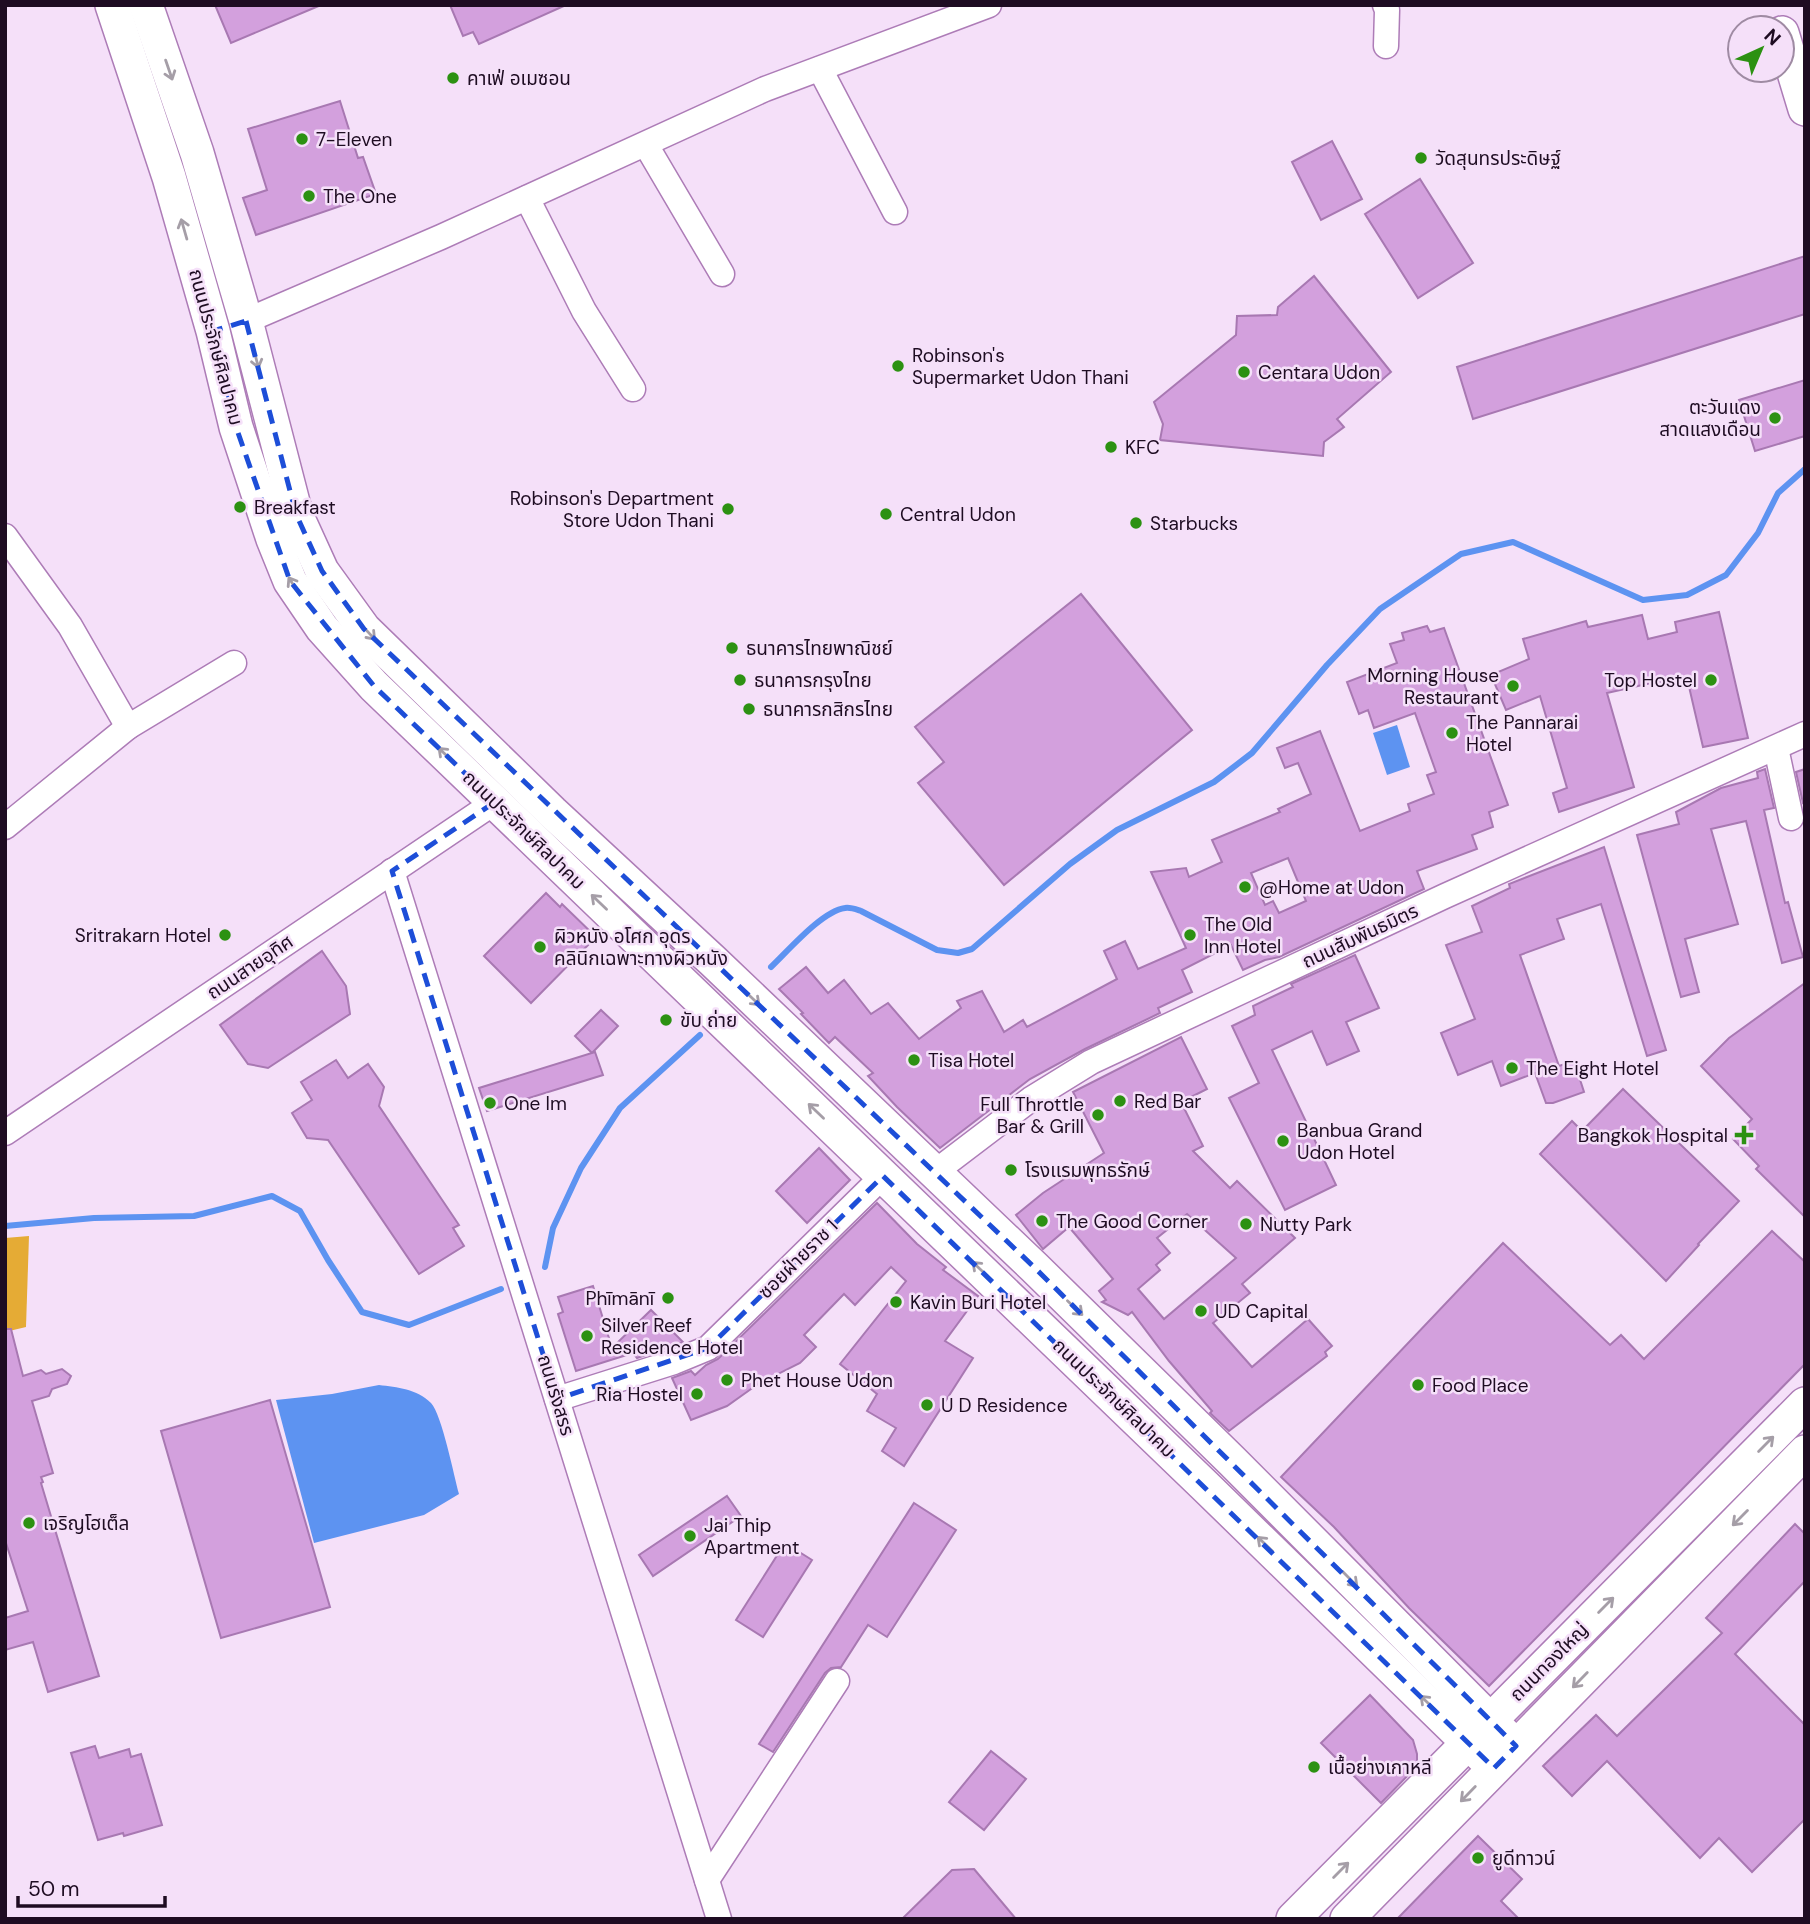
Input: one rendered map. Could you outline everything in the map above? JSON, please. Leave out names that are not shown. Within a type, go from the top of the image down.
[{"type":"street","name":"ถนนประจักษ์ศิลปาคม","points":[[112,5],[169,177],[213,331],[236,426],[273,539],[290,581],[322,628],[374,685],[1205,1486],[1480,1731]]},
{"type":"street","name":"ถนนประจักษ์ศิลปาคม","points":[[146,5],[197,153],[246,321],[296,514],[321,571],[364,629],[523,784],[935,1172],[1232,1461],[1480,1731]]},
{"type":"street","points":[[213,331],[246,321],[527,198],[765,89],[989,5]]},
{"type":"street","points":[[1385,5],[1387,46]]},
{"type":"street","points":[[820,69],[895,212]]},
{"type":"street","points":[[1796,79],[1805,109]]},
{"type":"street","points":[[646,145],[722,274]]},
{"type":"street","points":[[527,198],[584,311],[633,389]]},
{"type":"street","points":[[5,536],[70,626],[128,727]]},
{"type":"street","points":[[5,826],[128,727],[234,663]]},
{"type":"street","name":"ถนนสัมพันธมิตร","points":[[935,1172],[1031,1099],[1091,1062],[1445,896],[1805,734]]},
{"type":"street","points":[[1776,748],[1791,818]]},
{"type":"street","points":[[495,802],[523,784]]},
{"type":"street","name":"ถนนสายอุทิศ","points":[[5,1133],[495,802]]},
{"type":"street","name":"ถนนรังสรร","points":[[392,871],[719,1919]]},
{"type":"street","points":[[686,986],[713,961]]},
{"type":"street","points":[[908,1200],[935,1172]]},
{"type":"street","name":"ซอยฝ่ายราช 1","points":[[557,1399],[663,1366],[708,1348],[883,1176]]},
{"type":"street","name":"ถนนทองใหญ่","points":[[1293,1919],[1805,1404]]},
{"type":"street","points":[[1158,1440],[1185,1415]]},
{"type":"street","name":"ถนนทองใหญ่","points":[[1347,1919],[1805,1452]]},
{"type":"street","points":[[1205,1486],[1232,1461]]},
{"type":"street","points":[[707,1880],[837,1681]]},
{"type":"street","points":[[1480,1731],[1505,1757]]},
{"type":"highlighted area","points":[[246,321],[296,514],[322,571],[364,629],[1034,1267],[1516,1746],[1494,1768],[883,1176],[708,1348],[557,1399],[392,871],[495,802],[374,686],[290,581],[236,427],[213,331]]},
{"type":"shaded area","points":[[29,1236],[26,1327],[5,1332],[5,1238]]},
{"type":"water","points":[[1397,725],[1410,767],[1387,775],[1373,733]]},
{"type":"water","points":[[379,1385],[413,1392],[431,1403],[443,1432],[459,1494],[424,1515],[314,1543],[276,1400],[332,1394]]},
{"type":"building","points":[[215,5],[321,5],[231,43]]},
{"type":"building","points":[[450,5],[566,5],[479,44],[473,32],[463,36]]},
{"type":"building","points":[[340,101],[358,158],[363,157],[376,194],[256,235],[243,198],[267,190],[248,129]]},
{"type":"building","points":[[1332,141],[1362,199],[1321,220],[1292,162]]},
{"type":"building","points":[[1420,179],[1473,263],[1418,298],[1365,214]]},
{"type":"building","points":[[1805,256],[1805,314],[1473,419],[1457,367]]},
{"type":"building","name":"Centara Udon","points":[[1314,276],[1391,372],[1337,419],[1344,427],[1324,442],[1323,456],[1160,440],[1163,424],[1154,402],[1236,335],[1237,316],[1277,315],[1278,307]]},
{"type":"building","name":"ตะวันแดง สาดแสงเดือน","points":[[1805,380],[1805,436],[1755,451],[1739,400]]},
{"type":"building","points":[[1081,594],[1192,730],[1004,885],[918,783],[944,762],[915,727]]},
{"type":"building","points":[[1719,612],[1748,738],[1703,747],[1687,678],[1607,693],[1634,787],[1559,812],[1553,793],[1567,788],[1540,696],[1506,710],[1491,675],[1529,659],[1523,639],[1586,621],[1588,627],[1642,615],[1648,639],[1677,632],[1675,622]]},
{"type":"building","points":[[1427,626],[1430,632],[1444,628],[1508,805],[1489,812],[1493,827],[1472,835],[1477,849],[1417,871],[1424,889],[1279,957],[1243,970],[1231,945],[1182,970],[1192,992],[1158,1008],[1160,1013],[1030,1079],[940,1148],[868,1076],[873,1073],[835,1037],[829,1043],[779,989],[806,967],[828,993],[844,980],[871,1014],[888,1003],[919,1039],[961,1008],[957,1001],[982,991],[1004,1032],[1023,1020],[1027,1027],[1117,979],[1104,951],[1125,941],[1138,969],[1186,948],[1151,872],[1186,868],[1189,877],[1222,862],[1212,840],[1280,812],[1278,809],[1311,794],[1298,763],[1285,768],[1277,748],[1320,731],[1360,831],[1410,811],[1408,804],[1434,794],[1427,775],[1436,772],[1415,713],[1374,728],[1368,710],[1359,714],[1347,682],[1397,663],[1390,644],[1404,640],[1402,633]],"holes":[[[1288,858],[1306,901],[1279,913],[1273,901],[1265,905],[1251,873]]]},
{"type":"building","points":[[1765,769],[1774,808],[1764,810],[1785,903],[1788,902],[1803,957],[1782,963],[1746,821],[1711,829],[1738,924],[1685,939],[1699,992],[1681,997],[1637,835],[1679,824],[1676,812],[1721,788],[1758,778],[1757,772]]},
{"type":"building","points":[[1805,769],[1805,802],[1803,803],[1796,772]]},
{"type":"building","points":[[1604,847],[1666,1050],[1647,1056],[1601,904],[1557,919],[1564,939],[1520,955],[1559,1066],[1574,1061],[1584,1092],[1546,1103],[1535,1073],[1501,1086],[1492,1061],[1458,1075],[1441,1033],[1475,1019],[1446,945],[1482,932],[1472,906],[1510,888],[1509,884]]},
{"type":"building","name":"ผิวหนัง อโศก อุดร คลินิกเฉพาะทางผิวหนัง","points":[[546,893],[560,907],[562,904],[596,937],[531,1003],[484,956]]},
{"type":"building","points":[[322,951],[346,986],[350,1014],[268,1068],[248,1064],[220,1025]]},
{"type":"building","points":[[1355,955],[1379,1008],[1346,1022],[1359,1051],[1327,1065],[1312,1031],[1272,1050],[1336,1185],[1285,1210],[1229,1098],[1259,1083],[1232,1026],[1255,1015],[1253,1006],[1293,987],[1291,984]]},
{"type":"building","points":[[1805,983],[1805,1217],[1756,1169],[1759,1166],[1733,1139],[1752,1119],[1701,1066],[1729,1038]]},
{"type":"building","points":[[601,1010],[618,1026],[592,1053],[575,1036]]},
{"type":"building","points":[[1181,1037],[1207,1089],[1181,1102],[1203,1146],[1193,1151],[1230,1188],[1237,1181],[1295,1238],[1242,1284],[1250,1293],[1213,1323],[1252,1367],[1308,1319],[1332,1346],[1325,1352],[1327,1356],[1229,1431],[1210,1413],[1212,1411],[1132,1312],[1128,1315],[1102,1302],[1106,1300],[1099,1291],[1113,1279],[1069,1227],[1043,1249],[1016,1215],[1043,1193],[1104,1153],[1073,1092]],"holes":[[[1187,1214],[1236,1258],[1164,1319],[1138,1289],[1160,1270],[1156,1265],[1170,1253],[1157,1238]]]},
{"type":"building","points":[[595,1052],[603,1075],[487,1111],[479,1088]]},
{"type":"building","points":[[336,1060],[348,1078],[368,1064],[384,1087],[379,1106],[459,1225],[453,1228],[464,1246],[419,1274],[328,1140],[307,1138],[292,1113],[312,1100],[301,1082]]},
{"type":"building","points":[[1623,1089],[1739,1201],[1666,1281],[1540,1154],[1572,1121],[1582,1131]]},
{"type":"building","points":[[819,1148],[850,1180],[807,1223],[776,1191]]},
{"type":"building","points":[[877,1203],[917,1244],[946,1267],[943,1270],[978,1296],[945,1341],[973,1358],[904,1466],[882,1451],[896,1428],[867,1411],[877,1394],[840,1364],[906,1281],[891,1267],[855,1305],[844,1294],[804,1335],[816,1347],[800,1363],[758,1384],[727,1406],[691,1420],[672,1378],[691,1371],[695,1375],[718,1359]]},
{"type":"building","points":[[1772,1231],[1805,1262],[1805,1364],[1489,1686],[1409,1608],[1334,1527],[1281,1477],[1503,1243],[1610,1345],[1621,1335],[1644,1359]]},
{"type":"building","name":"Silver Reef Residence Hotel","points":[[593,1286],[612,1348],[651,1310],[683,1342],[637,1358],[633,1353],[576,1371],[558,1314],[563,1312],[558,1297]]},
{"type":"building","name":"เจริญโฮเต็ล","points":[[5,1329],[11,1329],[23,1376],[41,1370],[46,1374],[62,1369],[71,1376],[67,1384],[52,1389],[49,1396],[32,1401],[53,1473],[41,1477],[41,1483],[99,1676],[48,1692],[33,1642],[5,1650],[5,1618],[28,1611],[5,1540]]},
{"type":"building","points":[[270,1400],[330,1607],[221,1638],[161,1431]]},
{"type":"building","name":"Jai Thip Apartment","points":[[727,1496],[741,1516],[653,1576],[639,1555]]},
{"type":"building","points":[[914,1503],[956,1530],[887,1637],[868,1625],[841,1667],[831,1668],[825,1673],[773,1752],[759,1744]]},
{"type":"building","points":[[1795,1524],[1805,1534],[1805,1581],[1735,1654],[1805,1725],[1805,1819],[1752,1872],[1719,1838],[1700,1858],[1607,1761],[1572,1796],[1543,1766],[1596,1715],[1617,1736],[1722,1633],[1706,1618]]},
{"type":"building","points":[[785,1543],[812,1560],[763,1637],[736,1620]]},
{"type":"building","points":[[1370,1695],[1413,1740],[1417,1754],[1417,1766],[1381,1803],[1321,1743]]},
{"type":"building","points":[[95,1746],[99,1758],[129,1749],[131,1757],[141,1754],[162,1825],[98,1840],[71,1753]]},
{"type":"building","points":[[991,1751],[1026,1779],[984,1830],[949,1802]]},
{"type":"building","name":"ยูดีทาวน์","points":[[1478,1836],[1522,1879],[1501,1901],[1519,1919],[1397,1919]]},
{"type":"building","points":[[974,1869],[1016,1919],[902,1919],[952,1870]]},
{"type":"waterway","points":[[771,967],[826,916],[847,908],[861,911],[937,950],[958,953],[972,949],[1070,864],[1117,830],[1214,782],[1252,753],[1327,665],[1380,609],[1461,554],[1513,542],[1643,600],[1687,595],[1726,575],[1758,533],[1778,493],[1805,469]]},
{"type":"waterway","points":[[545,1267],[553,1228],[581,1168],[620,1108],[700,1035]]},
{"type":"waterway","points":[[5,1226],[94,1218],[194,1216],[272,1196],[300,1211],[362,1312],[409,1325],[501,1289]]},
{"type":"place","name":"คาเฟ่ อเมซอน","points":[[453,78]]},
{"type":"place","name":"7-Eleven","points":[[302,139]]},
{"type":"place","name":"วัดสุนทรประดิษฐ์","points":[[1421,158]]},
{"type":"place","name":"The One","points":[[309,196]]},
{"type":"place","name":"Robinson's Supermarket Udon Thani","points":[[898,366]]},
{"type":"place","name":"Centara Udon","points":[[1244,372]]},
{"type":"place","name":"ตะวันแดง สาดแสงเดือน","points":[[1775,418]]},
{"type":"place","name":"KFC","points":[[1111,447]]},
{"type":"place","name":"Breakfast","points":[[240,507]]},
{"type":"place","name":"Robinson's Department Store Udon Thani","points":[[728,509]]},
{"type":"place","name":"Central Udon","points":[[886,514]]},
{"type":"place","name":"Starbucks","points":[[1136,523]]},
{"type":"place","name":"ธนาคารไทยพาณิชย์","points":[[732,648]]},
{"type":"place","name":"ธนาคารกรุงไทย","points":[[740,680]]},
{"type":"place","name":"Top Hostel","points":[[1711,680]]},
{"type":"place","name":"Morning House Restaurant","points":[[1513,686]]},
{"type":"place","name":"ธนาคารกสิกรไทย","points":[[749,709]]},
{"type":"place","name":"The Pannarai Hotel","points":[[1452,733]]},
{"type":"place","name":"@Home at Udon","points":[[1245,887]]},
{"type":"place","name":"Sritrakarn Hotel","points":[[225,935]]},
{"type":"place","name":"The Old Inn Hotel","points":[[1190,935]]},
{"type":"place","name":"ผิวหนัง อโศก อุดร คลินิกเฉพาะทางผิวหนัง","points":[[540,947]]},
{"type":"place","name":"ขับ ถ่าย","points":[[666,1020]]},
{"type":"place","name":"Tisa Hotel","points":[[914,1060]]},
{"type":"place","name":"The Eight Hotel","points":[[1512,1068]]},
{"type":"place","name":"Red Bar","points":[[1120,1101]]},
{"type":"place","name":"One Im","points":[[490,1103]]},
{"type":"place","name":"Full Throttle Bar & Grill","points":[[1098,1115]]},
{"type":"place","name":"Bangkok Hospital","points":[[1744,1135]]},
{"type":"place","name":"Banbua Grand Udon Hotel","points":[[1283,1141]]},
{"type":"place","name":"โรงเเรมพุทธรักษ์","points":[[1011,1170]]},
{"type":"place","name":"The Good Corner","points":[[1042,1221]]},
{"type":"place","name":"Nutty Park","points":[[1246,1224]]},
{"type":"place","name":"Phīmānī","points":[[668,1298]]},
{"type":"place","name":"Kavin Buri Hotel","points":[[896,1302]]},
{"type":"place","name":"UD Capital","points":[[1201,1311]]},
{"type":"place","name":"Silver Reef Residence Hotel","points":[[587,1336]]},
{"type":"place","name":"Phet House Udon","points":[[727,1380]]},
{"type":"place","name":"Food Place","points":[[1418,1385]]},
{"type":"place","name":"Ria Hostel","points":[[697,1394]]},
{"type":"place","name":"U D Residence","points":[[927,1405]]},
{"type":"place","name":"เจริญโฮเต็ล","points":[[29,1523]]},
{"type":"place","name":"Jai Thip Apartment","points":[[690,1536]]},
{"type":"place","name":"เนื้อย่างเกาหลี","points":[[1314,1767]]},
{"type":"place","name":"ยูดีทาวน์","points":[[1478,1858]]}]
